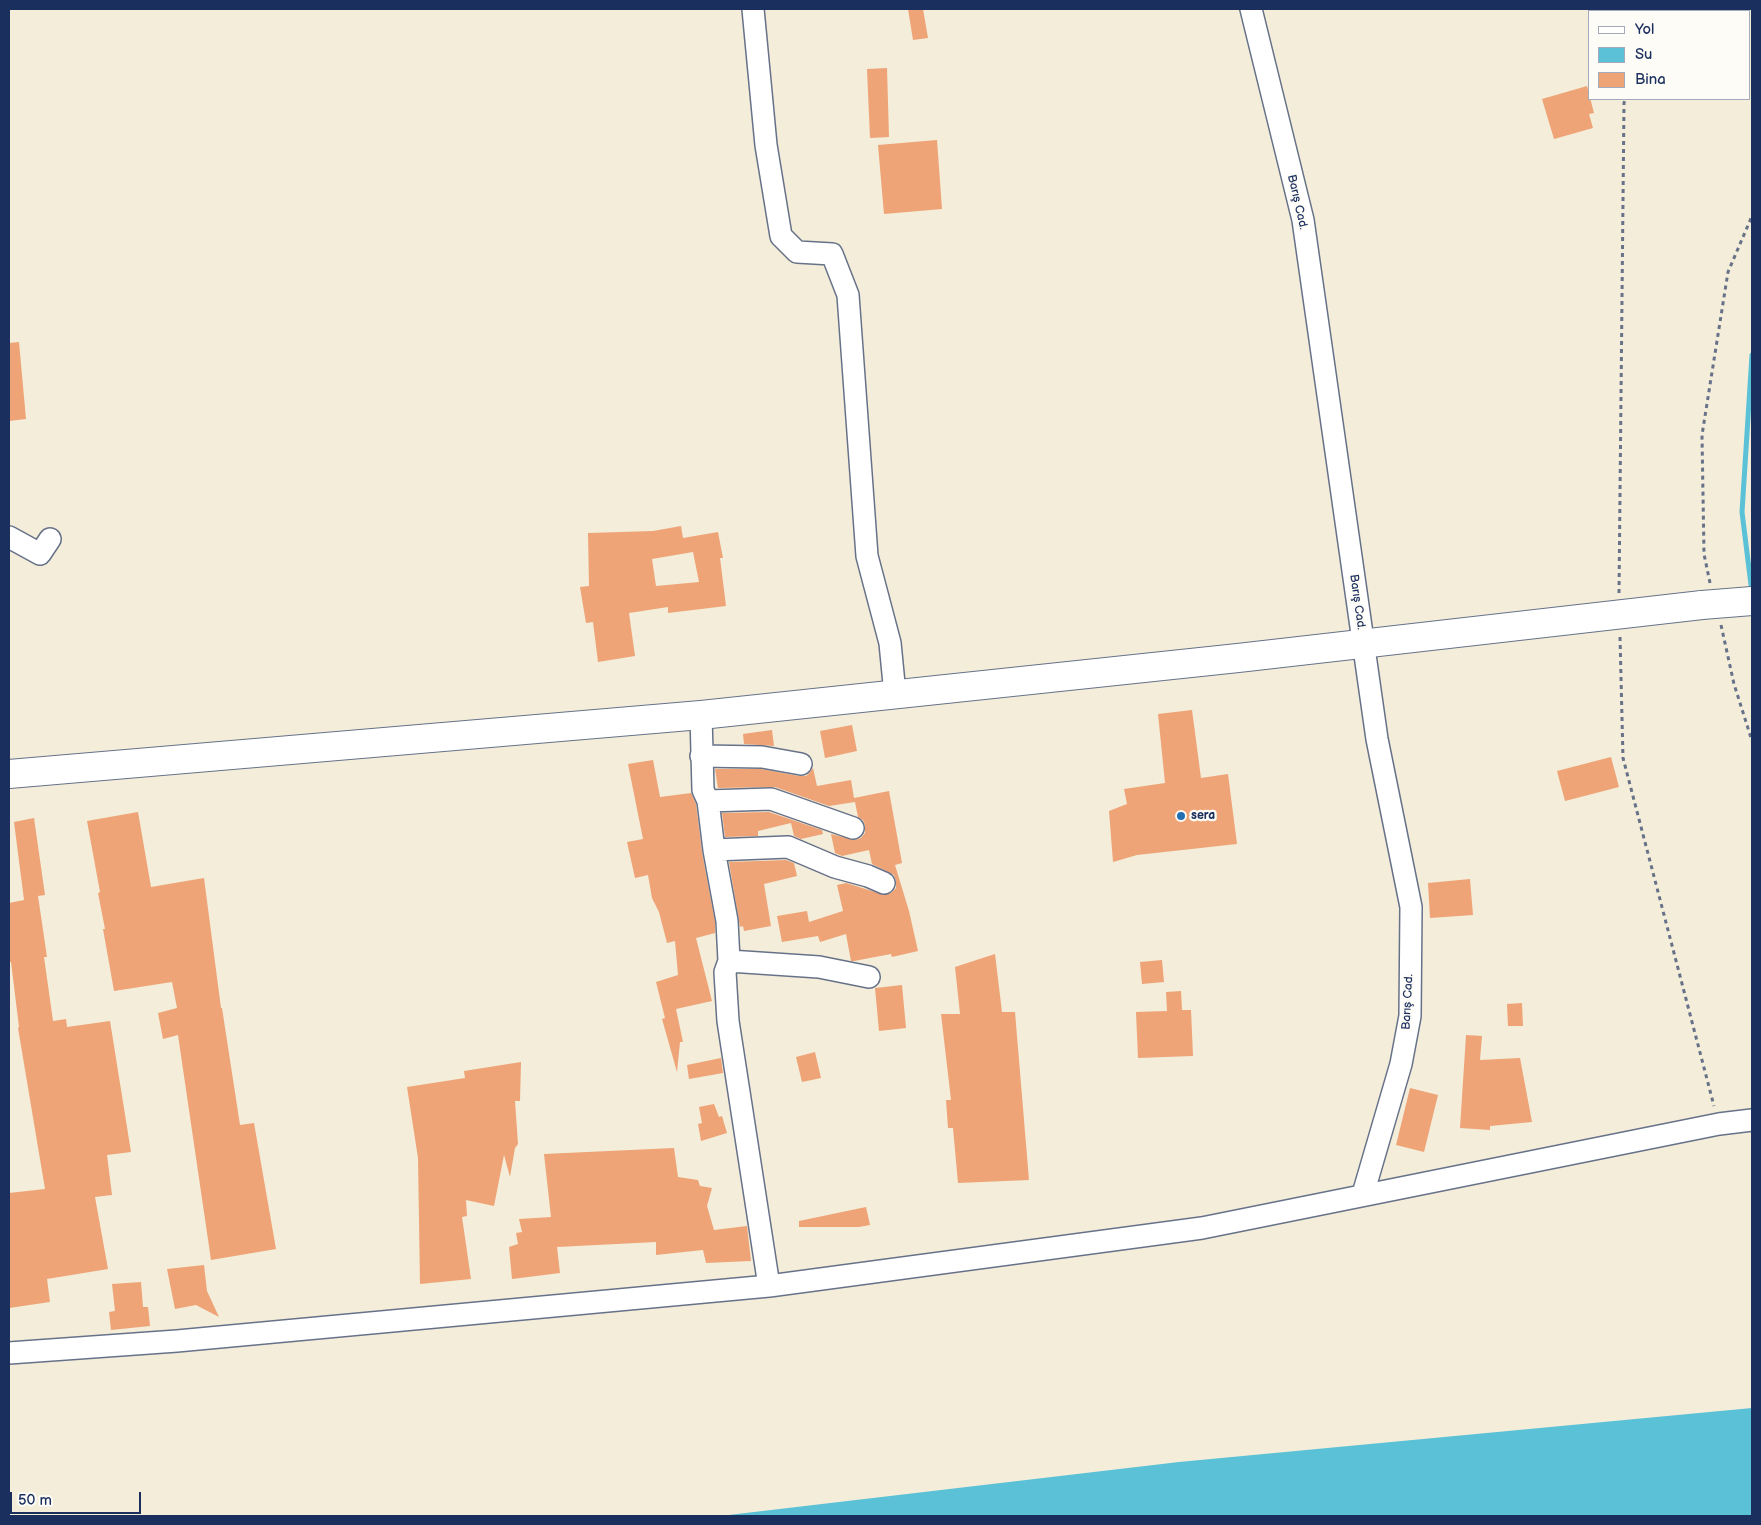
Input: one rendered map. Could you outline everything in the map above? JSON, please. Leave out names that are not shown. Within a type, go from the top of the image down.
[{"type":"main road","points":[[9,774],[701,715],[1752,601]]},
{"type":"street","points":[[753,9],[766,145],[781,236],[797,252],[832,254],[848,295],[867,556],[890,643],[895,694]]},
{"type":"street","name":"Barış Cad.","points":[[1251,9],[1303,220],[1377,739],[1410,907],[1410,1016],[1401,1064],[1363,1194]]},
{"type":"street","points":[[9,537],[40,554],[50,539]]},
{"type":"street","points":[[701,715],[703,790],[708,801],[714,850],[727,921],[729,961],[725,972],[728,1021],[769,1286]]},
{"type":"street","points":[[701,756],[762,757],[802,764]]},
{"type":"street","points":[[708,801],[771,799],[853,828]]},
{"type":"street","points":[[714,850],[788,847],[835,868],[868,876],[884,883]]},
{"type":"street","points":[[729,961],[819,967],[869,977]]},
{"type":"street","points":[[9,1353],[177,1342],[769,1286],[1202,1228],[1363,1194],[1719,1124],[1752,1120]]},
{"type":"path","points":[[1752,216],[1728,272],[1702,435],[1704,554],[1711,605],[1752,741]]},
{"type":"water","points":[[1752,1408],[1752,1516],[720,1516],[1179,1462]]},
{"type":"building","points":[[908,9],[923,9],[928,38],[913,40]]},
{"type":"building","points":[[887,68],[889,137],[870,138],[867,69]]},
{"type":"building","points":[[1587,86],[1588,100],[1591,100],[1594,113],[1589,114],[1593,128],[1554,139],[1542,99]]},
{"type":"building","points":[[937,140],[942,209],[884,214],[878,145]]},
{"type":"building","points":[[19,342],[26,419],[9,421],[9,343]]},
{"type":"building","points":[[681,526],[683,538],[718,532],[723,558],[720,558],[726,606],[668,613],[668,607],[629,613],[635,656],[598,662],[593,622],[586,623],[580,587],[589,586],[588,533],[653,531]],"holes":[[[693,552],[699,582],[656,586],[652,559]]]},
{"type":"building","name":"sera","points":[[1192,710],[1201,778],[1228,774],[1237,844],[1137,855],[1113,862],[1109,811],[1127,804],[1124,789],[1165,783],[1158,714]]},
{"type":"building","points":[[852,725],[857,751],[825,758],[820,731]]},
{"type":"building","points":[[772,730],[774,746],[744,744],[743,734]]},
{"type":"building","points":[[1611,757],[1619,787],[1565,801],[1557,771]]},
{"type":"building","points":[[653,760],[660,797],[691,793],[696,804],[702,852],[715,922],[715,933],[696,938],[712,1001],[676,1009],[683,1042],[680,1042],[677,1072],[662,1019],[665,1018],[656,982],[678,975],[675,941],[667,943],[659,912],[652,898],[648,875],[635,878],[627,842],[643,839],[628,764]]},
{"type":"building","points":[[813,768],[817,786],[851,780],[854,798],[889,791],[902,863],[895,865],[909,911],[918,951],[892,957],[891,954],[851,961],[846,934],[820,942],[818,936],[782,942],[777,916],[807,911],[809,922],[843,911],[837,885],[846,883],[885,895],[891,893],[896,888],[894,875],[872,864],[869,850],[842,856],[835,853],[831,834],[855,840],[861,838],[865,833],[865,825],[863,820],[858,817],[855,802],[829,806],[775,787],[718,788],[715,769],[761,769],[806,776]]},
{"type":"building","points":[[138,812],[151,887],[204,878],[221,1008],[240,1125],[254,1123],[276,1249],[211,1260],[178,1035],[163,1039],[158,1013],[177,1008],[172,982],[114,991],[103,929],[105,929],[98,893],[100,892],[87,821]]},
{"type":"building","points":[[769,812],[822,830],[823,834],[801,839],[794,836],[791,823],[758,831],[758,836],[725,837],[722,813]]},
{"type":"building","points":[[34,818],[45,895],[38,896],[47,957],[44,957],[53,1021],[66,1019],[67,1027],[110,1021],[131,1152],[107,1155],[112,1195],[95,1197],[108,1269],[47,1279],[50,1302],[9,1308],[9,1193],[45,1189],[18,1028],[11,962],[9,962],[9,903],[24,900],[14,822]]},
{"type":"building","points":[[786,860],[794,863],[797,876],[764,884],[771,926],[744,931],[743,926],[740,927],[729,862]]},
{"type":"building","points":[[1470,879],[1473,915],[1430,918],[1428,883]]},
{"type":"building","points":[[995,954],[1002,1012],[1015,1012],[1029,1180],[958,1183],[953,1128],[948,1128],[946,1100],[951,1100],[941,1014],[960,1014],[955,967]]},
{"type":"building","points":[[1162,960],[1164,982],[1142,984],[1140,962]]},
{"type":"building","points":[[902,985],[906,1028],[879,1031],[875,988]]},
{"type":"building","points":[[1181,991],[1182,1010],[1191,1010],[1193,1056],[1138,1058],[1136,1012],[1167,1011],[1166,992]]},
{"type":"building","points":[[1522,1003],[1523,1026],[1508,1026],[1507,1004]]},
{"type":"building","points":[[1466,1035],[1482,1036],[1480,1060],[1520,1058],[1532,1122],[1490,1126],[1490,1130],[1460,1128]]},
{"type":"building","points":[[815,1052],[821,1078],[802,1082],[796,1057]]},
{"type":"building","points":[[721,1058],[723,1073],[689,1079],[687,1065]]},
{"type":"building","points":[[521,1062],[520,1101],[515,1101],[518,1144],[515,1148],[510,1177],[504,1155],[494,1206],[466,1200],[467,1216],[462,1217],[471,1279],[420,1284],[418,1158],[407,1087],[465,1078],[464,1071]]},
{"type":"building","points":[[1410,1088],[1438,1095],[1424,1152],[1396,1145]]},
{"type":"building","points":[[714,1104],[719,1117],[722,1116],[727,1133],[701,1141],[698,1124],[702,1123],[699,1107]]},
{"type":"building","points":[[674,1148],[678,1177],[698,1180],[700,1186],[712,1188],[707,1206],[714,1230],[747,1226],[751,1261],[706,1263],[703,1250],[656,1255],[656,1242],[557,1247],[560,1273],[512,1279],[509,1247],[518,1244],[516,1233],[522,1232],[519,1219],[551,1217],[544,1154]]},
{"type":"building","points":[[866,1207],[870,1225],[859,1227],[799,1227],[799,1221]]},
{"type":"building","points":[[204,1265],[207,1291],[219,1317],[196,1305],[175,1309],[167,1269]]},
{"type":"building","points":[[141,1282],[143,1307],[148,1307],[150,1326],[111,1330],[109,1312],[115,1311],[112,1284]]},
{"type":"waterway","points":[[1752,355],[1742,512],[1752,593]]},
{"type":"place","name":"sera","points":[[1181,816]]}]
